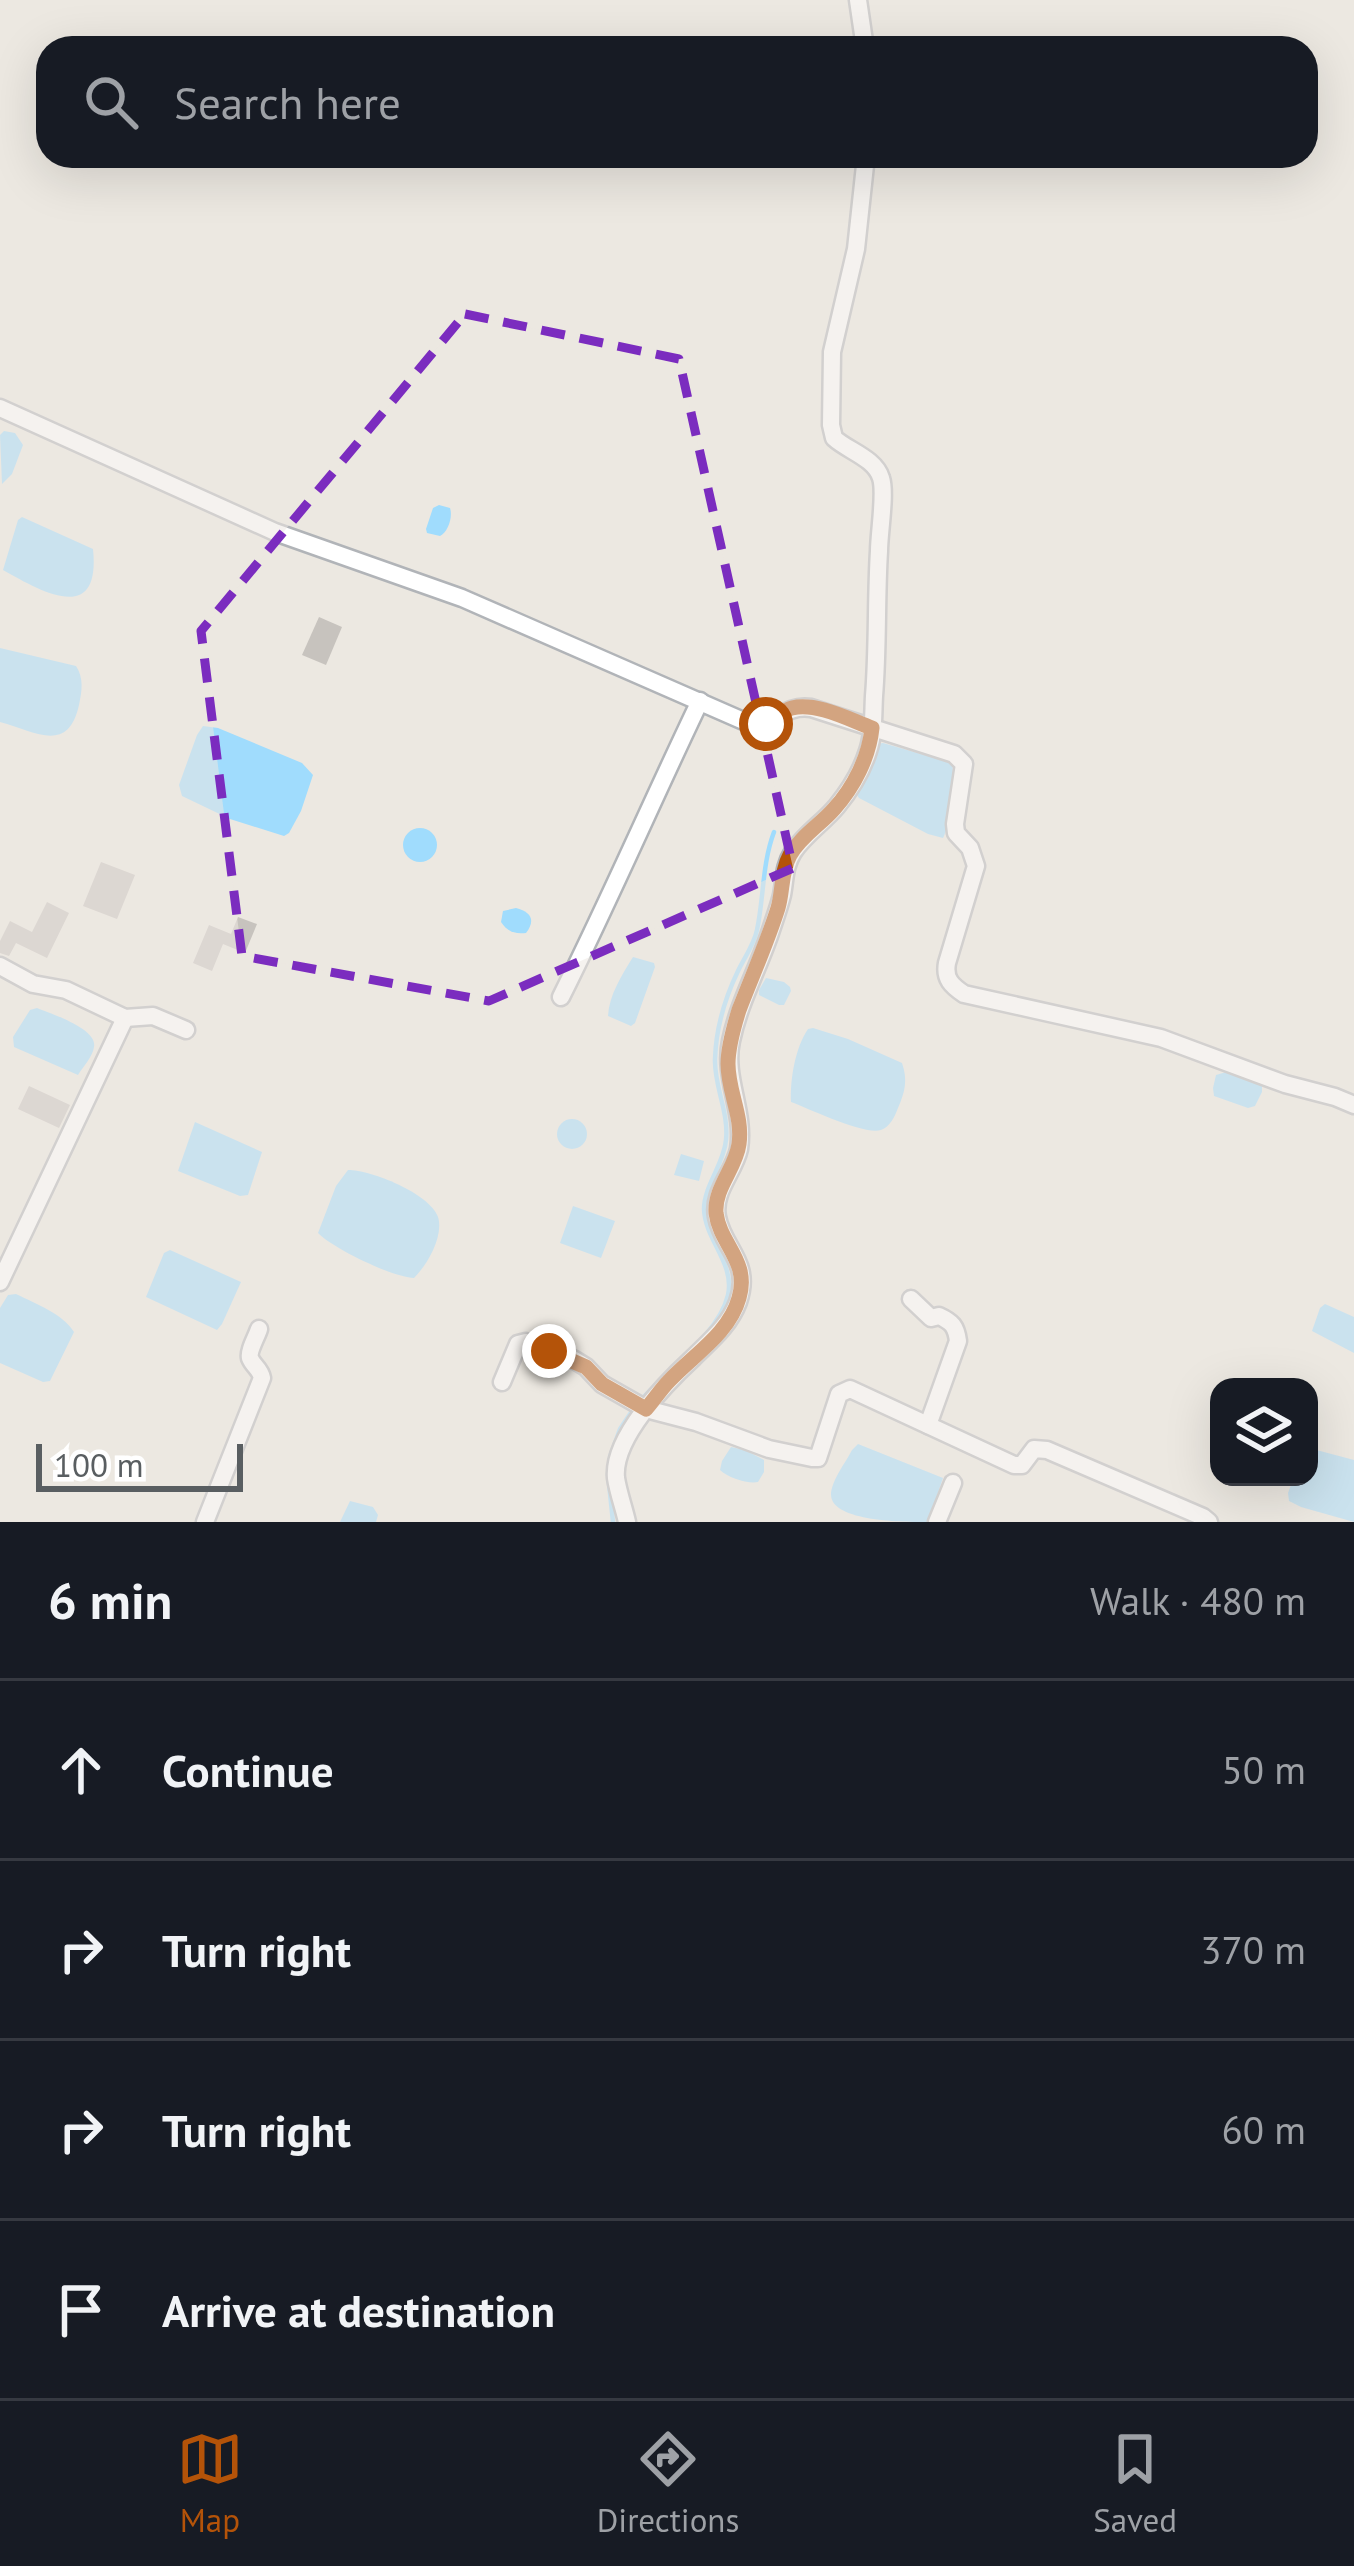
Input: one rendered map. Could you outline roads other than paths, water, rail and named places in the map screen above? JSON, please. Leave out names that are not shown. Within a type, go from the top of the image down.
[{"type":"street","points":[[858,0],[863,36]]},
{"type":"street","points":[[627,1522],[616,1475],[619,1456],[646,1409],[718,1334],[739,1299],[738,1259],[722,1232],[716,1204],[739,1147],[739,1111],[728,1062],[738,1014],[770,935],[790,856],[837,807],[870,748],[883,487],[875,466],[834,438],[831,406],[832,352],[856,249],[865,168]]},
{"type":"street","points":[[0,408],[275,532],[462,598],[759,725],[800,707],[828,712],[960,758],[964,764],[956,833],[970,848],[976,866],[946,969],[950,985],[964,994],[1161,1037],[1285,1084],[1352,1100]]},
{"type":"street","points":[[561,997],[700,701]]},
{"type":"street","points":[[0,966],[33,984],[66,990],[125,1018],[153,1016],[186,1030]]},
{"type":"street","points":[[0,1282],[6,1252],[125,1018]]},
{"type":"street","points":[[911,1299],[931,1318],[939,1316],[957,1330],[958,1341],[928,1426]]},
{"type":"street","points":[[205,1522],[262,1378],[250,1359],[260,1329]]},
{"type":"street","points":[[502,1382],[518,1344],[526,1342],[586,1367],[602,1384],[646,1409],[812,1458],[818,1458],[839,1394],[859,1392],[1014,1465],[1022,1465],[1034,1449],[1047,1450],[1209,1522]]},
{"type":"street","points":[[937,1522],[953,1484]]},
{"type":"water","points":[[15,433],[23,445],[12,474],[2,484],[0,435]]},
{"type":"water","points":[[439,505],[451,512],[440,536],[426,529],[433,508]]},
{"type":"water","points":[[22,517],[93,549],[88,588],[66,597],[3,570]]},
{"type":"water","points":[[0,648],[76,666],[81,695],[67,730],[49,736],[0,722]]},
{"type":"water","points":[[203,726],[302,763],[313,775],[289,833],[284,836],[230,819],[182,796],[179,785]]},
{"type":"water","points":[[877,744],[952,763],[943,838],[855,792]]},
{"type":"water","points":[[420,828],[432,833],[437,845],[432,857],[420,862],[408,857],[403,845],[408,833]]},
{"type":"water","points":[[516,908],[530,917],[526,933],[512,932],[501,922],[503,911]]},
{"type":"water","points":[[633,957],[655,967],[631,1026],[608,1016],[613,993]]},
{"type":"water","points":[[766,978],[790,987],[784,1005],[759,995]]},
{"type":"water","points":[[37,1008],[73,1023],[93,1040],[92,1054],[78,1075],[14,1047],[13,1037],[30,1010]]},
{"type":"water","points":[[813,1028],[902,1063],[904,1091],[894,1118],[884,1129],[862,1129],[791,1102],[797,1055],[803,1037]]},
{"type":"water","points":[[1226,1072],[1262,1085],[1255,1106],[1248,1108],[1214,1096],[1216,1075]]},
{"type":"water","points":[[572,1119],[583,1123],[587,1134],[583,1145],[572,1149],[561,1145],[557,1134],[561,1123]]},
{"type":"water","points":[[195,1122],[262,1152],[248,1195],[178,1171]]},
{"type":"water","points":[[681,1154],[704,1161],[699,1181],[674,1175]]},
{"type":"water","points":[[348,1170],[398,1184],[438,1217],[433,1250],[414,1278],[364,1261],[318,1233],[336,1186]]},
{"type":"water","points":[[573,1206],[615,1221],[601,1258],[560,1243]]},
{"type":"water","points":[[170,1250],[241,1282],[217,1330],[146,1297],[164,1253]]},
{"type":"water","points":[[16,1294],[56,1314],[74,1332],[50,1381],[0,1363],[0,1308],[8,1295]]},
{"type":"water","points":[[1325,1304],[1354,1317],[1354,1353],[1312,1331]]},
{"type":"water","points":[[858,1444],[943,1478],[928,1522],[871,1519],[835,1504],[833,1484]]},
{"type":"water","points":[[731,1447],[764,1460],[758,1482],[738,1480],[720,1470]]},
{"type":"water","points":[[1318,1450],[1354,1460],[1354,1522],[1301,1507],[1289,1501],[1291,1486],[1318,1486]]},
{"type":"water","points":[[350,1501],[373,1507],[376,1522],[340,1522]]},
{"type":"waterway","points":[[641,1400],[714,1324],[728,1295],[727,1272],[704,1209],[726,1140],[716,1048],[729,992],[756,936],[774,832]]},
{"type":"waterway","points":[[610,1457],[634,1408]]},
{"type":"waterway","points":[[608,1474],[613,1522]]}]
